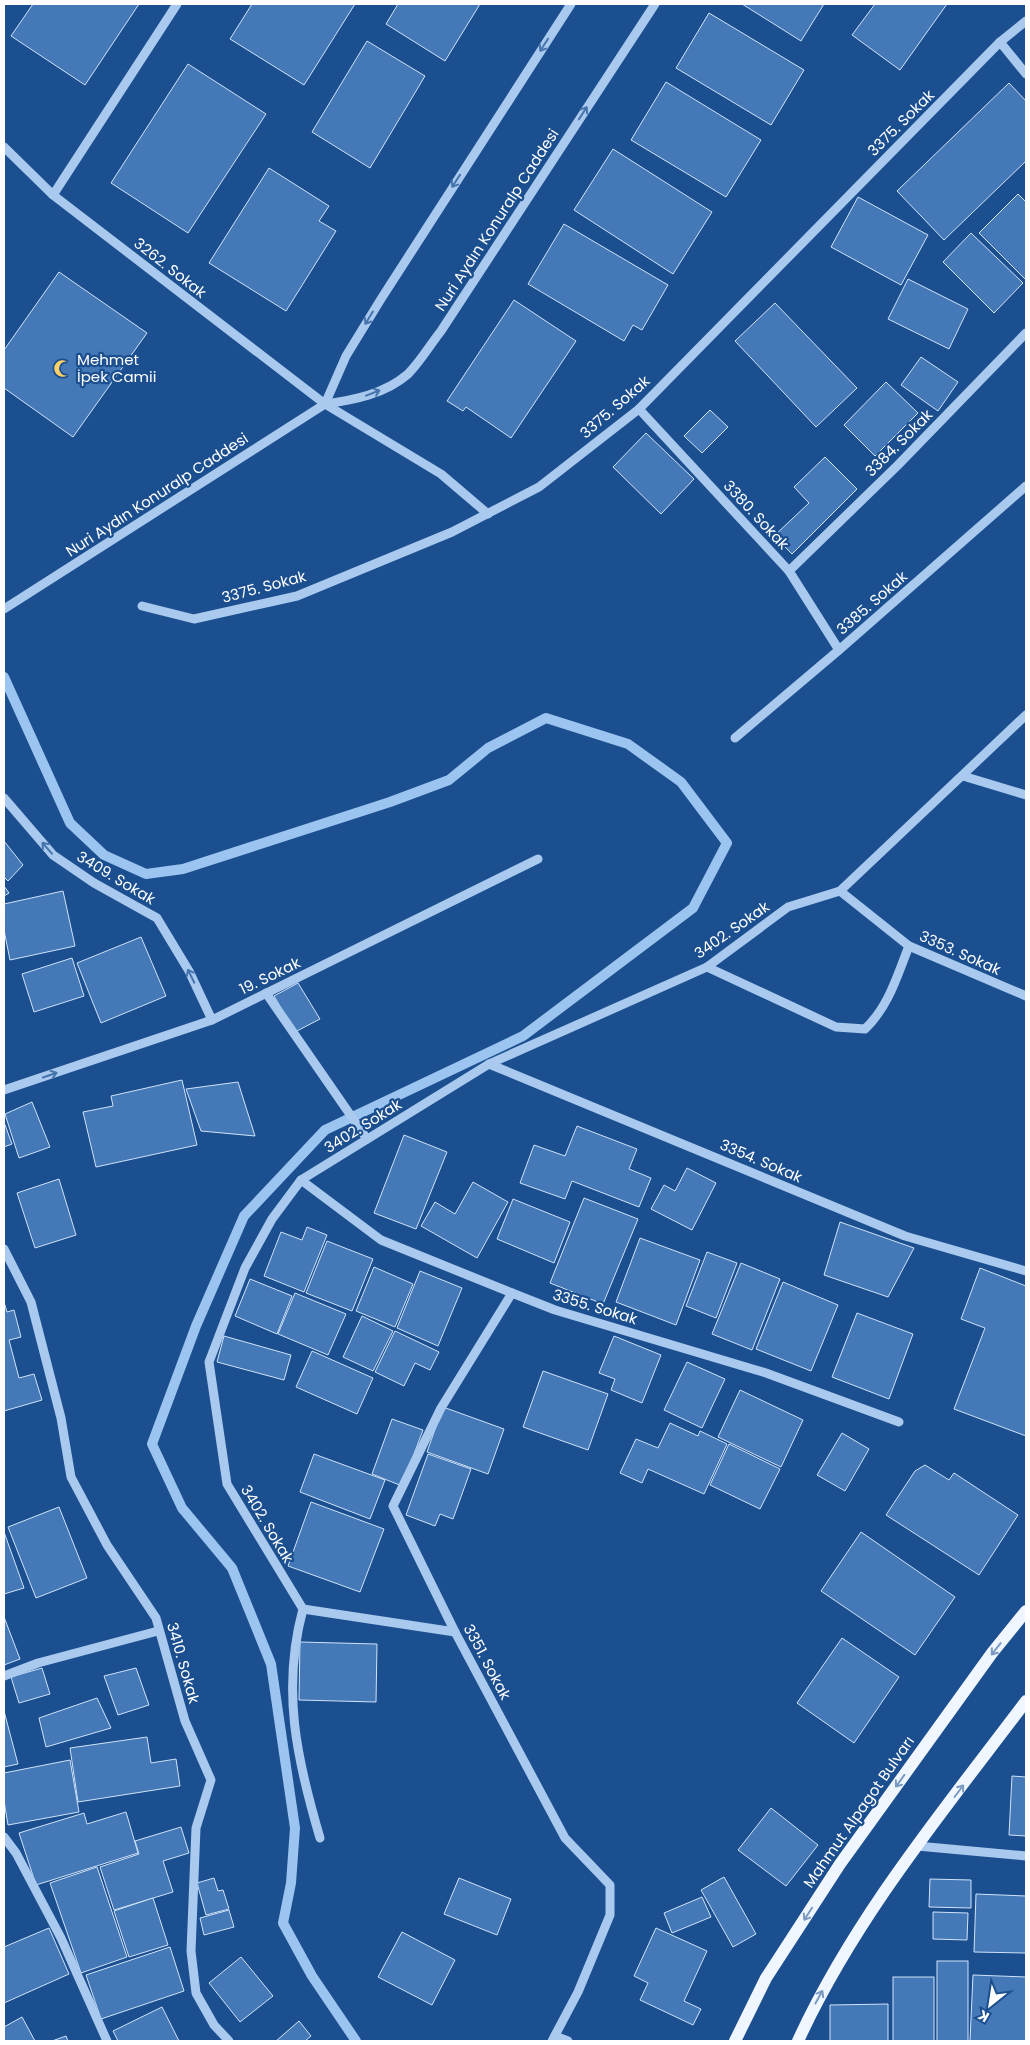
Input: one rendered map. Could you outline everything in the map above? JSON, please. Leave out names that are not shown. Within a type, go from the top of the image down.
[{"type":"main road","name":"Mahmut Alpagot Bulvarı","points":[[735,2041],[766,1978],[840,1864],[992,1653],[1026,1611]]},
{"type":"main road","points":[[798,2041],[816,2003],[850,1942],[917,1846],[1026,1702]]},
{"type":"street","points":[[53,195],[177,4]]},
{"type":"street","points":[[325,404],[346,356],[571,4]]},
{"type":"street","name":"Nuri Aydın Konuralp Caddesi","points":[[4,609],[325,404],[355,400],[390,387],[408,373],[441,331],[655,4]]},
{"type":"street","name":"3375. Sokak","points":[[142,606],[194,619],[297,596],[452,532],[540,487],[639,409],[1000,42],[1026,21]]},
{"type":"street","points":[[1000,42],[1026,74]]},
{"type":"street","name":"3262. Sokak","points":[[4,147],[53,195],[325,404],[441,474],[488,514]]},
{"type":"street","name":"3384. Sokak","points":[[788,571],[898,465],[1026,333]]},
{"type":"street","name":"3380. Sokak","points":[[639,409],[788,571],[839,650]]},
{"type":"street","name":"3385. Sokak","points":[[735,738],[839,650],[1026,486]]},
{"type":"street","name":"3402. Sokak","points":[[303,1609],[227,1484],[209,1362],[245,1268],[272,1219],[301,1180],[489,1064],[707,967],[788,907],[840,891],[1026,715]]},
{"type":"street","points":[[963,776],[1026,795]]},
{"type":"street","name":"3409. Sokak","points":[[4,798],[53,855],[94,883],[157,918],[189,971],[212,1020]]},
{"type":"street","name":"19. Sokak","points":[[4,1090],[212,1020],[538,859]]},
{"type":"street","name":"3353. Sokak","points":[[840,891],[909,946],[1026,996]]},
{"type":"street","points":[[707,967],[836,1027],[865,1028],[879,1016],[888,999],[909,946]]},
{"type":"street","points":[[266,993],[367,1139]]},
{"type":"street","name":"3354. Sokak","points":[[489,1064],[905,1236],[1026,1271]]},
{"type":"street","name":"3355. Sokak","points":[[301,1180],[380,1240],[555,1310],[766,1373],[899,1422]]},
{"type":"street","name":"3410. Sokak","points":[[4,1249],[31,1302],[61,1418],[71,1476],[107,1545],[156,1618],[158,1631],[185,1722],[211,1780],[196,1828],[191,1951],[196,1993],[214,2025],[229,2041]]},
{"type":"street","name":"3351. Sokak","points":[[512,1293],[441,1408],[393,1506],[455,1632],[565,1838],[610,1885],[610,1915],[578,1992],[554,2038]]},
{"type":"street","points":[[320,1838],[303,1780],[292,1707],[294,1641],[303,1609],[455,1632]]},
{"type":"street","points":[[4,1676],[38,1663],[158,1631]]},
{"type":"street","points":[[4,1837],[16,1852],[61,1938],[107,2041]]},
{"type":"street","points":[[917,1846],[1026,1856]]},
{"type":"street","points":[[554,2038],[568,2041]]},
{"type":"building","points":[[33,4],[139,4],[85,85],[11,36]]},
{"type":"building","points":[[252,4],[355,4],[304,85],[230,39]]},
{"type":"building","points":[[398,4],[480,4],[445,61],[386,24]]},
{"type":"building","points":[[742,4],[824,4],[801,41]]},
{"type":"building","points":[[875,4],[947,4],[900,70],[852,35]]},
{"type":"building","points":[[709,13],[804,70],[771,125],[676,68]]},
{"type":"building","points":[[367,41],[425,76],[370,168],[312,132]]},
{"type":"building","points":[[188,64],[266,114],[188,233],[111,183]]},
{"type":"building","points":[[666,82],[761,140],[726,197],[631,140]]},
{"type":"building","points":[[1009,83],[1026,101],[1026,161],[944,240],[897,191]]},
{"type":"building","points":[[613,149],[712,212],[673,274],[574,210]]},
{"type":"building","points":[[269,168],[329,206],[319,221],[336,231],[286,311],[209,263]]},
{"type":"building","points":[[1018,194],[1026,202],[1026,280],[979,233]]},
{"type":"building","points":[[858,197],[928,235],[901,285],[831,247]]},
{"type":"building","points":[[564,224],[668,285],[642,330],[633,325],[624,341],[528,284]]},
{"type":"building","points":[[971,233],[1023,283],[994,313],[943,262]]},
{"type":"building","name":"Mehmet İpek Camii","points":[[59,272],[147,333],[73,437],[4,388],[4,350]]},
{"type":"building","points":[[908,279],[968,309],[949,349],[888,319]]},
{"type":"building","points":[[514,300],[576,341],[511,438],[466,407],[463,411],[447,401]]},
{"type":"building","points":[[775,303],[857,388],[816,427],[735,341]]},
{"type":"building","points":[[921,357],[958,382],[938,411],[901,385]]},
{"type":"building","points":[[886,382],[918,413],[875,456],[844,425]]},
{"type":"building","points":[[710,410],[728,427],[702,453],[684,436]]},
{"type":"building","points":[[646,433],[694,479],[661,514],[613,467]]},
{"type":"building","points":[[825,457],[857,489],[792,554],[774,536],[809,503],[794,487]]},
{"type":"building","points":[[4,841],[23,865],[8,881],[4,877]]},
{"type":"building","points":[[4,886],[9,893],[4,896]]},
{"type":"building","points":[[63,891],[75,946],[10,960],[4,930],[4,904]]},
{"type":"building","points":[[141,937],[166,996],[101,1023],[77,963]]},
{"type":"building","points":[[72,958],[84,996],[34,1012],[22,974]]},
{"type":"building","points":[[298,983],[320,1019],[295,1032],[274,996]]},
{"type":"building","points":[[182,1080],[197,1145],[96,1167],[83,1112],[113,1106],[111,1096]]},
{"type":"building","points":[[238,1082],[255,1136],[201,1131],[186,1089]]},
{"type":"building","points":[[32,1102],[50,1147],[19,1158],[5,1114]]},
{"type":"building","points":[[4,1122],[12,1144],[4,1147]]},
{"type":"building","points":[[577,1126],[637,1149],[629,1169],[651,1178],[639,1207],[572,1181],[565,1199],[520,1183],[534,1145],[565,1156]]},
{"type":"building","points":[[404,1135],[447,1152],[416,1229],[374,1213]]},
{"type":"building","points":[[687,1168],[716,1183],[692,1230],[651,1209],[664,1185],[675,1191]]},
{"type":"building","points":[[59,1179],[76,1235],[35,1248],[17,1193]]},
{"type":"building","points":[[473,1182],[508,1202],[477,1258],[421,1226],[435,1202],[455,1214]]},
{"type":"building","points":[[584,1198],[638,1219],[603,1304],[550,1283]]},
{"type":"building","points":[[513,1199],[570,1222],[554,1263],[497,1239]]},
{"type":"building","points":[[840,1222],[914,1248],[888,1297],[824,1275]]},
{"type":"building","points":[[307,1227],[327,1235],[304,1292],[264,1276],[281,1232],[302,1240]]},
{"type":"building","points":[[640,1238],[700,1260],[676,1325],[616,1302]]},
{"type":"building","points":[[327,1241],[373,1259],[352,1311],[306,1293]]},
{"type":"building","points":[[707,1252],[737,1263],[716,1318],[686,1306]]},
{"type":"building","points":[[741,1263],[780,1279],[752,1350],[712,1334]]},
{"type":"building","points":[[374,1267],[413,1284],[395,1327],[356,1311]]},
{"type":"building","points":[[980,1268],[1026,1286],[1026,1436],[954,1409],[985,1328],[961,1319]]},
{"type":"building","points":[[420,1271],[462,1288],[438,1346],[397,1328]]},
{"type":"building","points":[[250,1279],[292,1296],[277,1334],[235,1316]]},
{"type":"building","points":[[783,1282],[838,1305],[811,1371],[756,1349]]},
{"type":"building","points":[[295,1293],[346,1314],[328,1355],[278,1334]]},
{"type":"building","points":[[4,1302],[7,1312],[14,1310],[21,1337],[9,1340],[19,1378],[34,1374],[42,1400],[4,1411]]},
{"type":"building","points":[[857,1313],[913,1334],[889,1399],[832,1377]]},
{"type":"building","points":[[362,1316],[393,1331],[373,1371],[343,1357]]},
{"type":"building","points":[[395,1331],[439,1352],[430,1370],[415,1363],[404,1386],[375,1372]]},
{"type":"building","points":[[224,1336],[291,1355],[284,1380],[217,1362]]},
{"type":"building","points":[[614,1336],[661,1355],[642,1403],[611,1390],[615,1379],[599,1373]]},
{"type":"building","points":[[312,1351],[373,1378],[357,1414],[296,1387]]},
{"type":"building","points":[[687,1362],[725,1379],[702,1428],[664,1410]]},
{"type":"building","points":[[543,1371],[608,1394],[588,1450],[523,1427]]},
{"type":"building","points":[[740,1390],[803,1420],[781,1467],[718,1437]]},
{"type":"building","points":[[443,1407],[504,1429],[488,1474],[427,1452]]},
{"type":"building","points":[[392,1419],[423,1430],[402,1486],[372,1474]]},
{"type":"building","points":[[670,1423],[698,1436],[700,1431],[727,1444],[704,1494],[648,1469],[642,1483],[620,1473],[636,1439],[658,1448]]},
{"type":"building","points":[[842,1433],[869,1449],[845,1491],[817,1475]]},
{"type":"building","points":[[729,1444],[780,1469],[760,1509],[710,1485]]},
{"type":"building","points":[[314,1454],[385,1480],[370,1519],[300,1492]]},
{"type":"building","points":[[428,1454],[471,1469],[453,1519],[440,1514],[435,1526],[406,1515]]},
{"type":"building","points":[[925,1465],[949,1480],[954,1473],[1018,1515],[979,1575],[886,1515],[915,1471]]},
{"type":"building","points":[[311,1502],[384,1529],[360,1592],[288,1566]]},
{"type":"building","points":[[59,1507],[87,1578],[36,1598],[8,1527]]},
{"type":"building","points":[[4,1532],[24,1588],[4,1594]]},
{"type":"building","points":[[861,1532],[955,1597],[915,1655],[821,1591]]},
{"type":"building","points":[[4,1617],[20,1659],[4,1665]]},
{"type":"building","points":[[842,1638],[899,1677],[854,1743],[797,1703]]},
{"type":"building","points":[[300,1642],[377,1644],[376,1702],[299,1700]]},
{"type":"building","points":[[42,1668],[50,1694],[19,1703],[11,1677]]},
{"type":"building","points":[[136,1668],[149,1705],[118,1715],[104,1676]]},
{"type":"building","points":[[97,1698],[111,1728],[46,1747],[39,1718]]},
{"type":"building","points":[[4,1711],[18,1764],[4,1767]]},
{"type":"building","points":[[147,1737],[151,1763],[176,1759],[180,1786],[78,1802],[70,1748]]},
{"type":"building","points":[[70,1760],[79,1812],[8,1825],[4,1801],[4,1773]]},
{"type":"building","points":[[1012,1776],[1026,1777],[1026,1836],[1009,1835]]},
{"type":"building","points":[[771,1808],[818,1845],[786,1886],[738,1850]]},
{"type":"building","points":[[126,1812],[138,1853],[36,1885],[19,1833],[84,1813],[87,1824]]},
{"type":"building","points":[[181,1827],[189,1853],[163,1861],[173,1892],[114,1910],[100,1867],[139,1854],[135,1841]]},
{"type":"building","points":[[97,1867],[127,1957],[81,1973],[50,1883]]},
{"type":"building","points":[[724,1877],[756,1934],[733,1947],[701,1890]]},
{"type":"building","points":[[214,1878],[218,1891],[223,1890],[229,1909],[206,1915],[197,1883]]},
{"type":"building","points":[[459,1878],[511,1899],[497,1935],[444,1914]]},
{"type":"building","points":[[930,1879],[971,1880],[971,1908],[929,1907]]},
{"type":"building","points":[[976,1894],[1026,1896],[1026,1953],[974,1952]]},
{"type":"building","points":[[702,1897],[711,1917],[672,1933],[664,1913]]},
{"type":"building","points":[[153,1898],[168,1945],[129,1957],[114,1911]]},
{"type":"building","points":[[229,1910],[234,1927],[204,1935],[200,1918]]},
{"type":"building","points":[[933,1912],[968,1913],[967,1940],[933,1939]]},
{"type":"building","points":[[49,1928],[69,1974],[4,2003],[4,1947]]},
{"type":"building","points":[[656,1928],[707,1951],[684,2001],[701,2009],[693,2025],[640,2000],[648,1983],[634,1976]]},
{"type":"building","points":[[402,1932],[455,1960],[432,2005],[378,1977]]},
{"type":"building","points":[[170,1947],[184,1991],[101,2019],[86,1975]]},
{"type":"building","points":[[241,1957],[273,1996],[240,2022],[209,1983]]},
{"type":"building","points":[[937,1961],[968,1961],[968,2041],[937,2041]]},
{"type":"building","points":[[973,1975],[1026,1977],[1026,2041],[970,2041]]},
{"type":"building","points":[[893,1977],[934,1977],[934,2041],[893,2041]]},
{"type":"building","points":[[888,2004],[888,2041],[830,2041],[830,2005]]},
{"type":"building","points":[[162,2007],[179,2041],[118,2041],[113,2031]]},
{"type":"building","points":[[22,2017],[35,2041],[4,2041],[4,2027]]},
{"type":"building","points":[[299,2021],[311,2036],[305,2041],[276,2041]]},
{"type":"building","points":[[66,2036],[68,2041],[52,2041]]},
{"type":"waterway","points":[[4,677],[70,823],[104,855],[146,874],[183,869],[390,802],[449,780],[488,748],[546,718],[628,744],[681,782],[727,843],[693,908],[523,1036],[325,1130],[244,1216],[196,1326],[152,1444],[182,1508],[232,1568],[271,1664],[295,1828],[291,1883],[283,1923],[312,1976],[356,2041]]},
{"type":"place","name":"Mehmet İpek Camii","points":[[63,369]]}]
